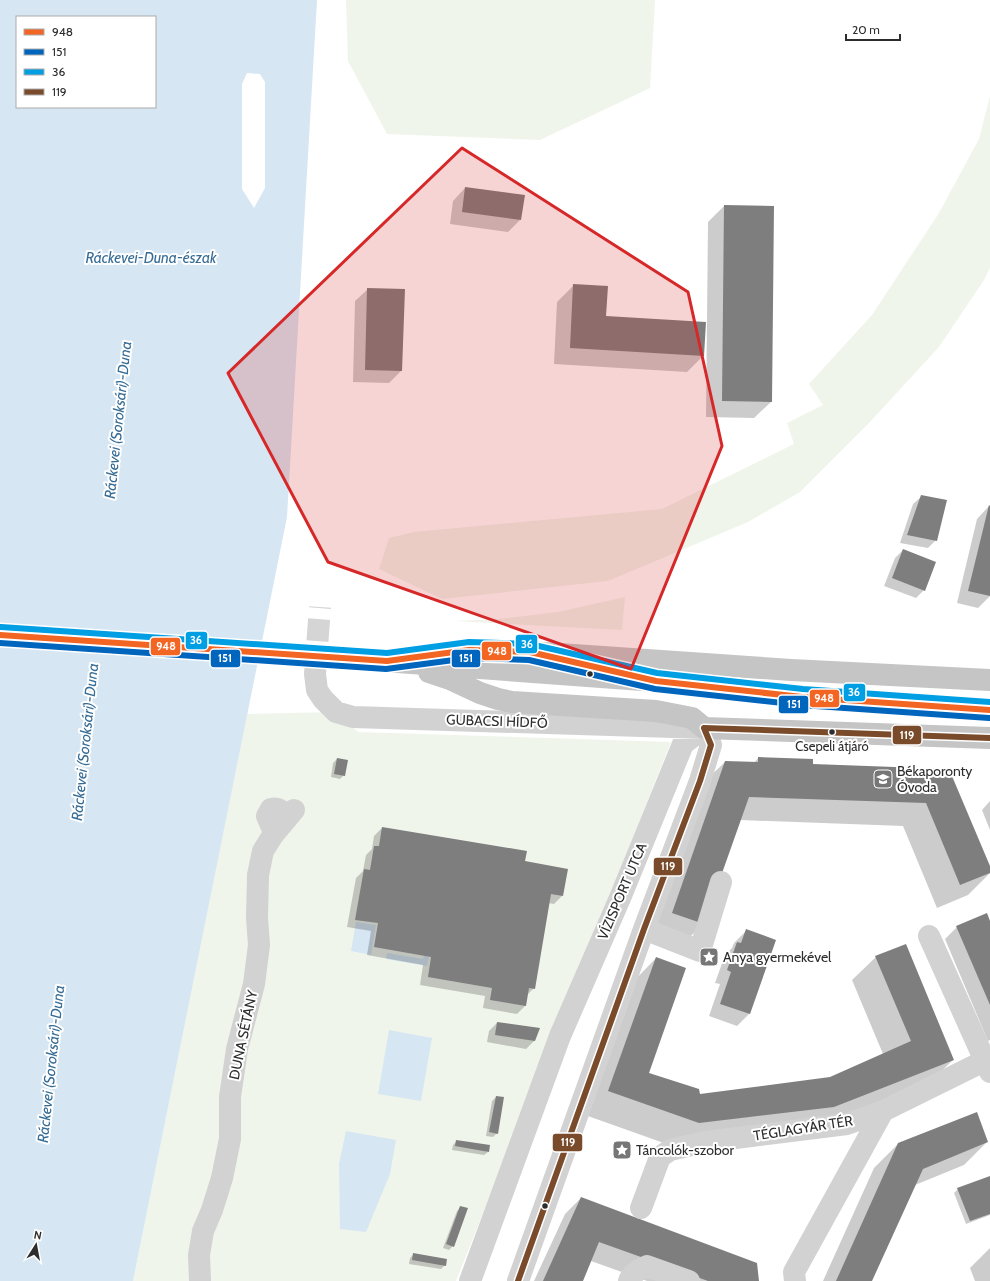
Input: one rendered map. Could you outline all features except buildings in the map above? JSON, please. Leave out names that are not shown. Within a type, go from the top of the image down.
[{"type":"main road","points":[[0,635],[379,660],[656,681],[802,698],[990,710]]},
{"type":"main road","points":[[379,660],[469,650],[530,652],[799,670],[990,680]]},
{"type":"main road","points":[[530,652],[656,681]]},
{"type":"main road","points":[[379,660],[434,674],[480,693],[512,702],[656,711],[692,718],[704,728],[990,738]]},
{"type":"street","name":"GUBACSI HÍDFŐ","points":[[315,674],[317,690],[323,699],[336,712],[354,717],[704,728]]},
{"type":"street","name":"VÍZISPORT UTCA","points":[[470,1281],[560,1036],[684,744],[704,728]]},
{"type":"street","points":[[518,1281],[644,929],[700,781],[711,746],[704,728]]},
{"type":"street","points":[[673,772],[700,781]]},
{"type":"street","name":"DUNA SÉTÁNY","points":[[200,1281],[199,1255],[203,1232],[222,1178],[230,1139],[230,1097],[237,1049],[254,984],[259,946],[257,918],[258,875],[263,851],[284,822]]},
{"type":"street","points":[[644,929],[700,951],[721,882]]},
{"type":"street","points":[[929,936],[988,1063]]},
{"type":"street","name":"TÉGLAGYÁR TÉR","points":[[641,1208],[660,1157],[670,1150],[705,1142],[847,1124],[883,1111],[988,1063]]},
{"type":"street","name":"TÉGLAGYÁR TÉR","points":[[795,1281],[794,1272],[883,1111]]},
{"type":"street","points":[[629,1281],[630,1278],[646,1266],[689,1281]]},
{"type":"highlighted area","points":[[462,148],[688,292],[722,446],[631,669],[328,562],[228,373]]},
{"type":"shaded area","points":[[346,0],[655,0],[650,88],[540,140],[387,134],[348,61]]},
{"type":"shaded area","points":[[990,96],[990,268],[984,280],[939,347],[869,423],[800,492],[748,522],[608,581],[442,599],[379,569],[389,538],[414,532],[662,509],[794,444],[787,423],[823,405],[809,384],[872,315],[939,213],[979,139]]},
{"type":"shaded area","points":[[625,597],[622,630],[454,621],[499,619],[558,612]]},
{"type":"shaded area","points":[[336,712],[358,732],[671,742],[456,1281],[133,1281],[247,714]]},
{"type":"water","name":"Ráckevei-Duna-észak","points":[[0,0],[317,0],[287,517],[133,1281],[0,1281]]},
{"type":"water","points":[[356,922],[376,925],[371,955],[351,951]]},
{"type":"water","points":[[425,951],[430,952],[427,966],[386,959],[387,953],[423,959]]},
{"type":"water","points":[[389,1030],[432,1038],[421,1101],[378,1094]]},
{"type":"water","points":[[346,1131],[396,1140],[390,1174],[366,1232],[340,1229],[339,1164]]},
{"type":"pier","points":[[247,73],[260,74],[265,82],[265,188],[254,208],[242,189],[242,84]]},
{"type":"tunnel","points":[[315,674],[320,607]]},
{"type":"transit line","name":"36","points":[[1,627],[387,653],[469,642],[530,644],[657,673],[803,689],[990,702]]},
{"type":"transit line","name":"948","points":[[0,635],[387,661],[469,650],[530,652],[656,681],[802,697],[990,710]]},
{"type":"transit line","name":"151","points":[[0,643],[386,669],[469,658],[529,660],[655,689],[801,705],[989,718]]},
{"type":"transit line","name":"119","points":[[704,728],[990,738]]},
{"type":"transit line","name":"119","points":[[518,1281],[644,929],[700,781],[711,745],[704,728]]},
{"type":"place","name":"Csepeli átjáró","points":[[832,732]]},
{"type":"place","name":"Békaporonty Óvoda","points":[[883,779]]},
{"type":"place","name":"Anya gyermekével","points":[[709,957]]},
{"type":"place","name":"Táncolók-szobor","points":[[622,1150]]},
{"type":"water label","name":"Ráckevei (Soroksári)-Duna","points":[[118,420]]},
{"type":"water label","name":"Ráckevei (Soroksári)-Duna","points":[[85,742]]},
{"type":"water label","name":"Ráckevei (Soroksári)-Duna","points":[[51,1064]]}]
